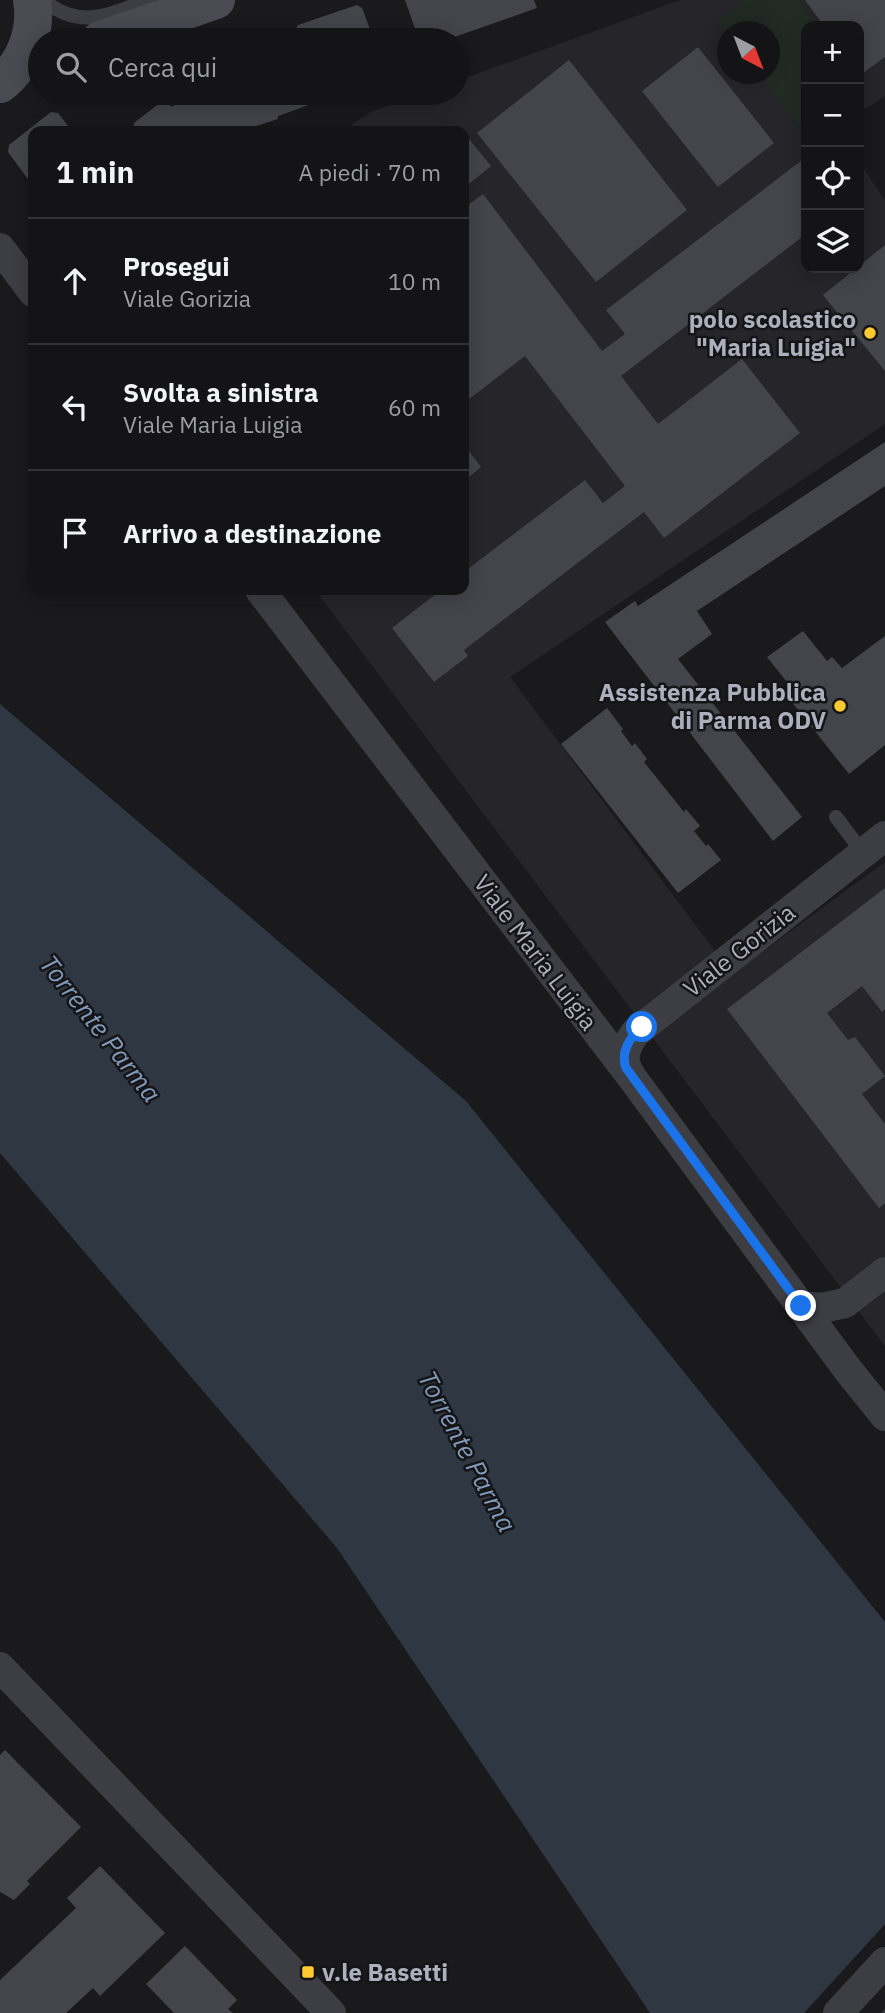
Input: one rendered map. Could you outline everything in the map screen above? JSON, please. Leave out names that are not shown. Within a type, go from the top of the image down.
[{"type":"main road","points":[[32,0],[32,28]]},
{"type":"main road","points":[[135,28],[216,0]]},
{"type":"main road","points":[[0,85],[23,57],[28,44]]},
{"type":"main road","points":[[0,85],[28,70]]},
{"type":"street","points":[[0,248],[28,285]]},
{"type":"street","name":"Viale Maria Luigia","points":[[264,595],[633,1079],[885,1416]]},
{"type":"street","name":"Viale Gorizia","points":[[633,1079],[626,1068],[624,1055],[635,1032],[874,844]]},
{"type":"street","points":[[801,1306],[822,1308],[845,1303],[885,1272]]},
{"type":"street","points":[[0,1667],[331,2013]]},
{"type":"street","points":[[838,2013],[885,1962]]},
{"type":"lane","points":[[43,0],[69,14],[96,18],[149,0]]},
{"type":"lane","points":[[836,817],[874,844]]},
{"type":"shaded area","points":[[680,0],[885,0],[885,96],[864,110],[864,21],[801,21],[801,273],[864,273],[864,169],[885,201],[885,424],[510,677],[732,974],[885,862],[885,1346],[319,595],[469,595],[469,126],[350,126],[371,112],[390,105],[469,105],[469,77]]},
{"type":"shaded area","points":[[745,0],[798,0],[814,21],[801,21],[801,127],[766,84],[780,84],[780,21],[718,21]]},
{"type":"water","name":"Torrente Parma","points":[[0,704],[466,1101],[885,1622],[885,2013],[650,2013],[337,1548],[0,1153]]},
{"type":"pier","points":[[885,1924],[885,2009],[881,2013],[804,2013]]},
{"type":"building","points":[[405,0],[534,0],[537,8],[469,32],[469,28],[415,28]]},
{"type":"building","points":[[805,0],[885,0],[885,57],[864,72],[864,21],[820,21]]},
{"type":"building","points":[[357,5],[362,8],[370,28],[296,28],[298,25]]},
{"type":"building","points":[[698,47],[717,71],[717,84],[727,84],[774,143],[718,187],[642,91]]},
{"type":"building","points":[[569,60],[687,210],[596,282],[477,133]]},
{"type":"building","points":[[157,105],[309,105],[256,126],[134,126]]},
{"type":"building","points":[[51,112],[58,113],[68,126],[33,126]]},
{"type":"building","points":[[28,130],[28,179],[8,152],[9,145]]},
{"type":"building","points":[[469,139],[491,166],[469,184]]},
{"type":"building","points":[[801,161],[801,238],[621,376],[658,424],[742,359],[800,433],[664,538],[644,512],[464,650],[468,656],[434,682],[392,628],[435,595],[469,595],[469,568],[585,480],[603,503],[625,486],[525,356],[469,399],[469,204],[483,194],[602,351],[625,334],[606,310]]},
{"type":"building","name":"polo scolastico \"Maria Luigia\"","points":[[885,245],[885,371],[823,295],[850,273],[864,273],[864,262]]},
{"type":"building","points":[[885,442],[885,486],[697,611],[712,634],[678,659],[802,817],[773,841],[605,622],[635,601],[638,606]]},
{"type":"building","points":[[469,451],[481,467],[469,477]]},
{"type":"building","name":"Assistenza Pubblica di Parma ODV","points":[[803,631],[827,661],[832,657],[842,668],[885,636],[885,745],[849,774],[783,691],[790,686],[767,657]]},
{"type":"building","points":[[607,708],[632,746],[635,743],[647,759],[644,762],[684,812],[686,809],[700,826],[694,831],[721,860],[678,893],[561,744]]},
{"type":"building","points":[[885,888],[885,1009],[882,1012],[862,986],[827,1013],[848,1040],[855,1037],[885,1076],[862,1094],[885,1124],[885,1203],[879,1208],[727,1009]]},
{"type":"building","points":[[5,1750],[81,1827],[27,1881],[30,1884],[14,1900],[0,1892],[0,1755]]},
{"type":"building","points":[[100,1866],[165,1933],[100,1996],[93,1988],[66,2013],[0,2013],[0,1980],[76,1908],[67,1898]]},
{"type":"building","points":[[185,1946],[237,2000],[228,2009],[233,2013],[174,2013],[146,1984]]},
{"type":"place","name":"polo scolastico \"Maria Luigia\"","points":[[870,333]]},
{"type":"place","name":"Assistenza Pubblica di Parma ODV","points":[[840,706]]},
{"type":"place","name":"v.le Basetti","points":[[308,1972]]},
{"type":"route","points":[[642,1027],[635,1032],[626,1048],[626,1068],[801,1306]]}]
